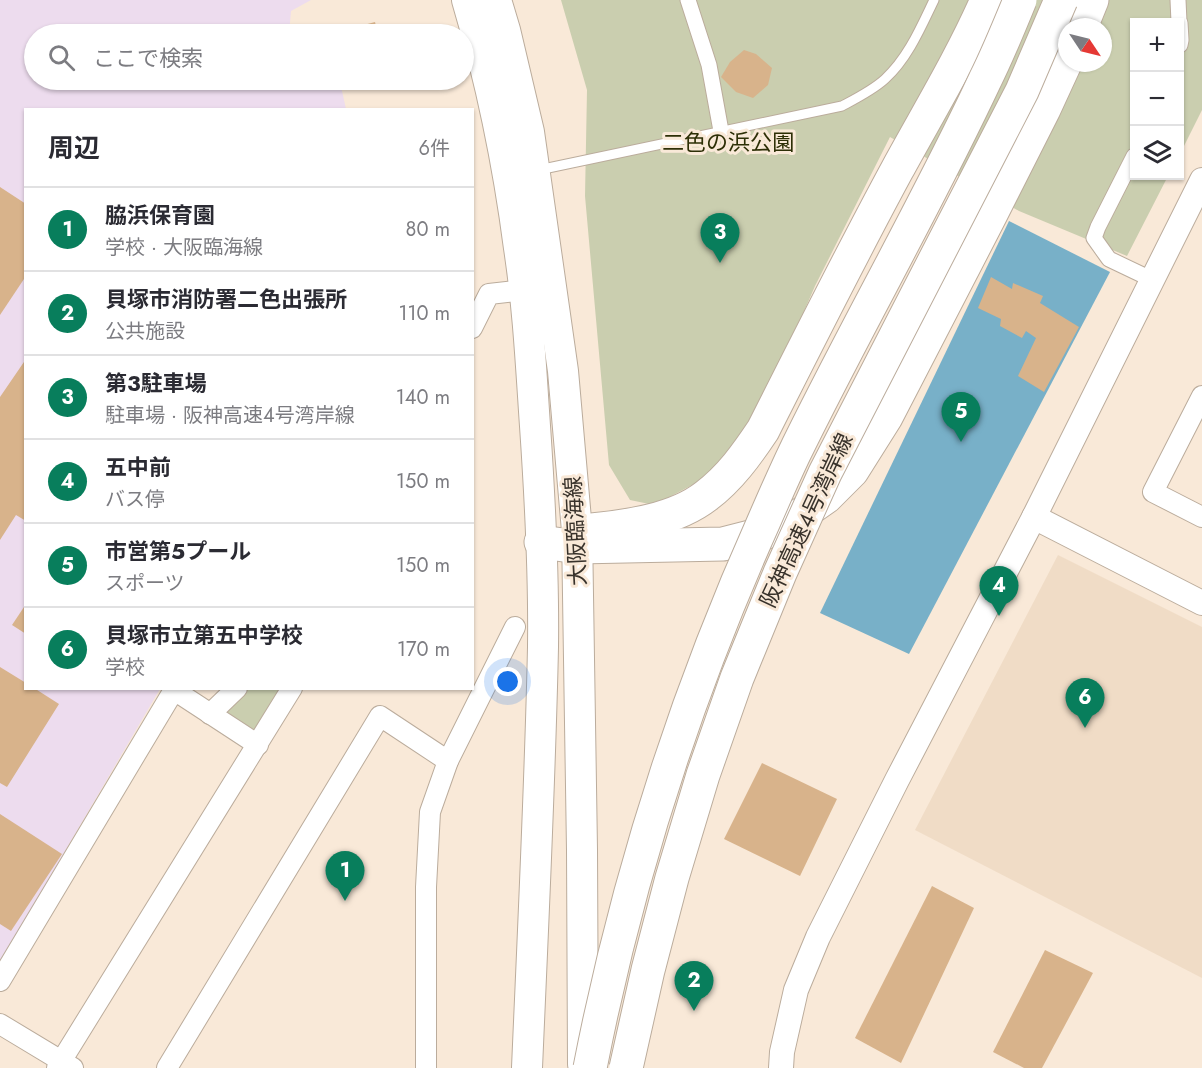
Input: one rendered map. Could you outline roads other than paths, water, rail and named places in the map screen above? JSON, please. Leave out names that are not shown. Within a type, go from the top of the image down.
[{"type":"highway","points":[[578,539],[680,511],[705,497],[744,459],[763,430],[897,169],[972,34],[987,0]]},
{"type":"highway","name":"阪神高速4号湾岸線","points":[[591,1068],[613,962],[638,863],[668,766],[709,652],[794,453],[936,180],[986,79],[1020,0]]},
{"type":"highway","name":"阪神高速4号湾岸線","points":[[626,1068],[672,878],[703,775],[737,678],[780,573],[825,473],[1022,91],[1060,0]]},
{"type":"highway","points":[[1085,18],[1092,0]]},
{"type":"highway","points":[[541,542],[578,539],[723,544],[762,534],[796,518],[826,497],[852,471],[886,417],[1061,72]]},
{"type":"main road","name":"大阪臨海線","points":[[467,0],[474,24]]},
{"type":"main road","name":"大阪臨海線","points":[[496,0],[529,132],[538,287],[531,365],[541,542],[542,657],[527,1068]]},
{"type":"main road","name":"大阪臨海線","points":[[474,24],[502,138],[520,250],[538,287],[563,371],[578,539],[582,1068]]},
{"type":"street","points":[[462,0],[472,24]]},
{"type":"street","points":[[474,324],[489,294],[538,287],[548,168],[542,129],[511,0]]},
{"type":"street","points":[[688,0],[709,65],[721,131]]},
{"type":"street","points":[[1178,0],[1179,18]]},
{"type":"street","points":[[474,28],[478,38]]},
{"type":"street","points":[[1130,164],[1094,238],[1109,259],[1153,280]]},
{"type":"street","points":[[782,1068],[782,1052],[795,990],[818,938],[902,770],[1034,517],[1202,180]]},
{"type":"street","points":[[1202,396],[1153,492],[1202,518]]},
{"type":"street","points":[[1034,517],[1202,603]]},
{"type":"street","points":[[426,1068],[426,887],[430,812],[448,761],[515,627]]},
{"type":"street","points":[[0,981],[174,690],[258,745]]},
{"type":"street","points":[[210,714],[235,690]]},
{"type":"street","points":[[0,1024],[64,1065],[291,690]]},
{"type":"street","points":[[167,1068],[380,717],[448,761]]},
{"type":"lane","points":[[548,168],[842,106],[863,95],[885,79],[906,55],[934,0]]},
{"type":"water","points":[[1009,221],[1110,272],[909,654],[820,613]]},
{"type":"place","name":"第3駐車場","points":[[720,263]]},
{"type":"place","name":"市営第5プール","points":[[961,442]]},
{"type":"place","name":"五中前","points":[[999,616]]},
{"type":"place","name":"貝塚市立第五中学校","points":[[1085,728]]},
{"type":"place","name":"脇浜保育園","points":[[345,901]]},
{"type":"place","name":"貝塚市消防署二色出張所","points":[[694,1011]]},
{"type":"park label","name":"二色の浜公園","points":[[728,142]]}]
